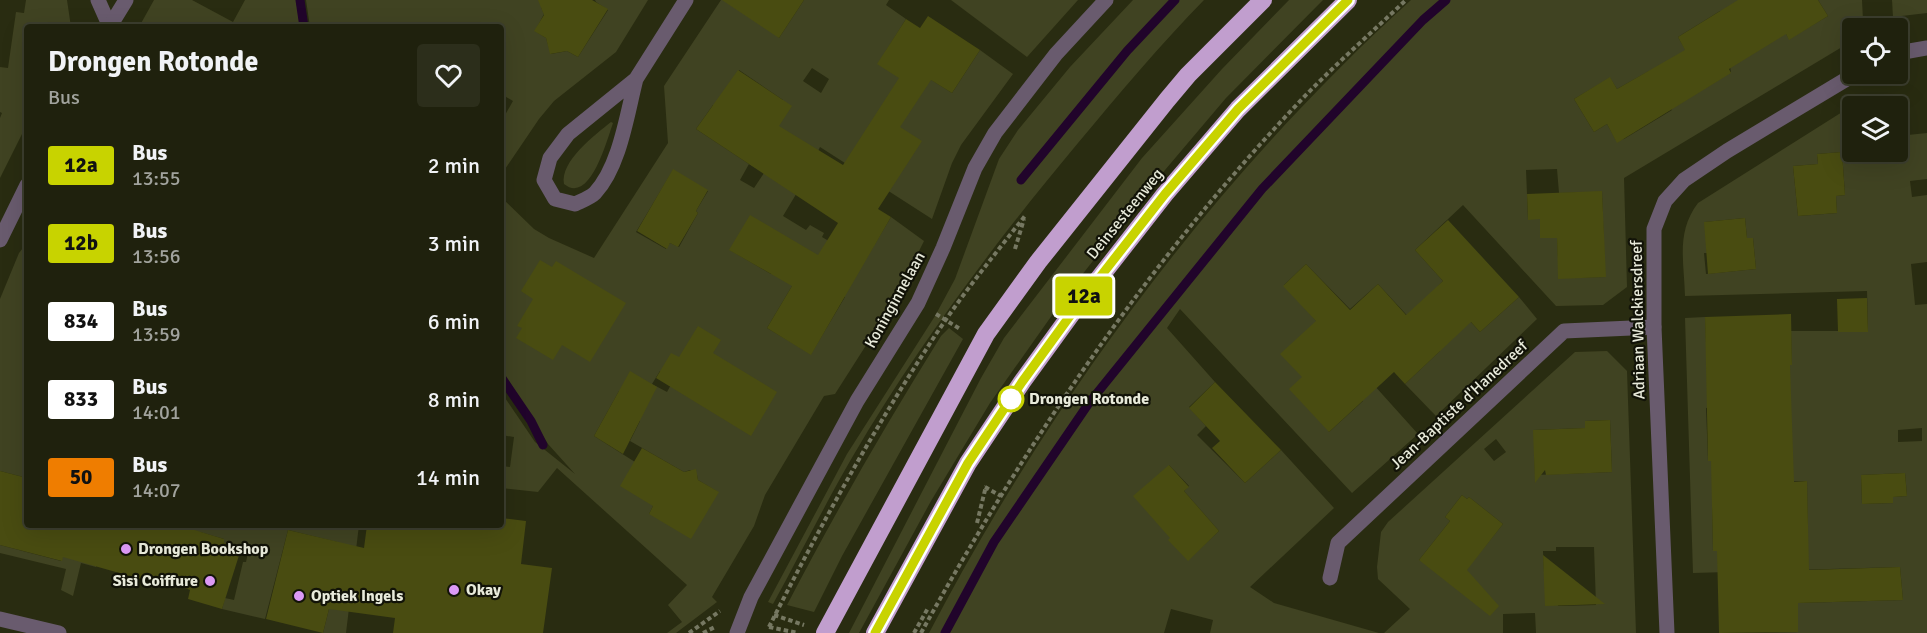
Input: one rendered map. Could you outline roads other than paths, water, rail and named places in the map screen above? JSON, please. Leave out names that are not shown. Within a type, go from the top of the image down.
[{"type":"highway","points":[[825,633],[986,334],[1038,262],[1167,100],[1188,75],[1263,0]]},
{"type":"highway","name":"Deinsesteenweg","points":[[875,633],[968,463],[1022,382],[1075,309],[1165,194],[1238,109],[1348,0]]},
{"type":"street","points":[[98,0],[109,24]]},
{"type":"street","points":[[111,24],[126,0]]},
{"type":"street","points":[[636,79],[568,134],[550,158],[544,180],[555,198],[575,204],[594,195],[610,172],[636,79],[686,0]]},
{"type":"street","name":"Koninginnelaan","points":[[738,627],[751,597],[857,401],[918,303],[975,168],[995,133],[1056,54],[1106,0]]},
{"type":"street","points":[[1908,51],[1927,48]]},
{"type":"street","name":"Adriaan Walckiersdreef","points":[[1667,633],[1654,327],[1654,229],[1665,201],[1684,180],[1727,151],[1842,82]]},
{"type":"street","points":[[0,240],[24,191]]},
{"type":"street","name":"Jean-Baptiste d'Hanedreef","points":[[1330,578],[1338,543],[1564,331],[1654,327]]},
{"type":"street","points":[[0,619],[59,633]]},
{"type":"waterway","points":[[300,0],[304,24]]},
{"type":"waterway","points":[[1021,180],[1127,51],[1175,0]]},
{"type":"waterway","points":[[945,633],[994,542],[1089,403],[1262,189],[1423,20],[1446,0]]},
{"type":"waterway","points":[[504,381],[531,421],[543,445]]},
{"type":"place","name":"Drongen Rotonde","points":[[1011,399]]},
{"type":"place","name":"Drongen Bookshop","points":[[126,549]]},
{"type":"place","name":"Sisi Coiffure","points":[[210,581]]},
{"type":"place","name":"Okay","points":[[454,590]]},
{"type":"place","name":"Optiek Ingels","points":[[299,596]]}]
